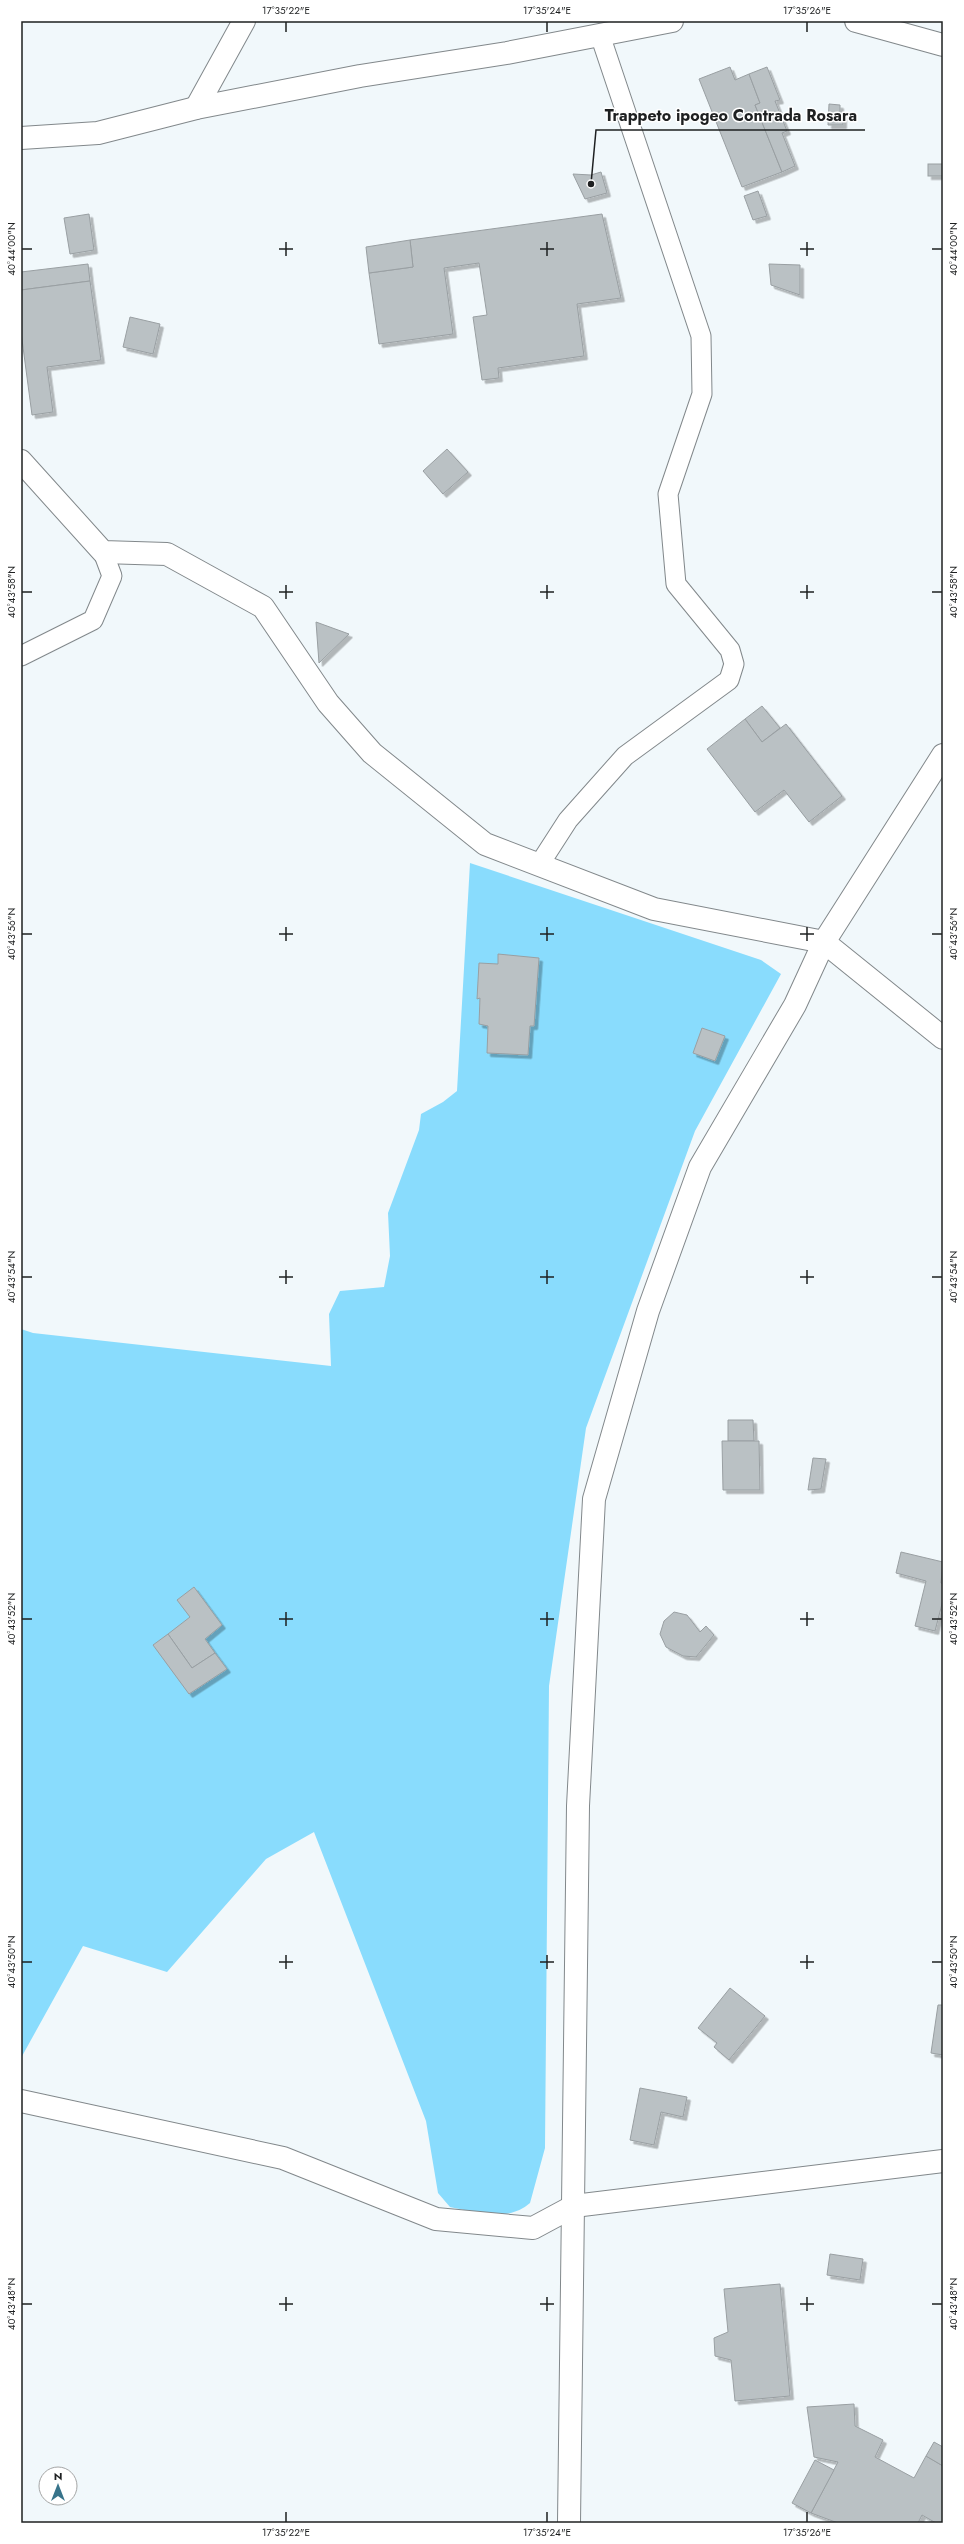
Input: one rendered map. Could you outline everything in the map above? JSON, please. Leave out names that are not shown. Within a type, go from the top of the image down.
[{"type":"street","points":[[196,108],[244,21]]},
{"type":"street","points":[[21,138],[98,133],[196,108],[360,76],[600,36],[672,21]]},
{"type":"street","points":[[856,21],[943,45]]},
{"type":"street","points":[[21,461],[103,552],[167,554],[263,607],[328,703],[372,752],[485,844],[654,909],[824,942],[943,1038]]},
{"type":"street","points":[[569,2523],[578,1806],[594,1499],[648,1311],[700,1167],[795,1005],[824,942],[943,755]]},
{"type":"street","points":[[21,2101],[283,2158],[436,2219],[533,2228],[574,2206],[943,2161]]},
{"type":"lane","points":[[539,865],[568,820],[625,756],[728,680],[734,664],[730,650],[676,584],[668,494],[702,394],[701,336],[600,36]]},
{"type":"lane","points":[[21,656],[94,620],[112,576],[103,552]]},
{"type":"shaded area","points":[[470,863],[761,960],[781,974],[695,1131],[586,1428],[549,1686],[545,2148],[530,2203],[511,2213],[501,2214],[481,2213],[450,2207],[438,2193],[426,2121],[314,1832],[266,1859],[167,1972],[83,1946],[21,2058],[21,1329],[33,1333],[331,1366],[329,1314],[340,1291],[384,1287],[390,1256],[388,1213],[419,1130],[421,1114],[443,1102],[457,1091]]},
{"type":"building","points":[[730,67],[735,80],[749,74],[760,103],[755,105],[782,172],[742,187],[699,79]]},
{"type":"building","points":[[767,67],[780,100],[775,101],[787,131],[782,133],[795,166],[782,172],[755,105],[760,103],[749,74]]},
{"type":"building","points":[[829,104],[840,105],[840,113],[843,113],[843,125],[828,125]]},
{"type":"building","points":[[928,164],[943,164],[943,176],[928,176]]},
{"type":"building","points":[[601,172],[607,193],[585,199],[573,174],[591,175]]},
{"type":"building","points":[[758,191],[767,216],[753,220],[744,196]]},
{"type":"building","points":[[89,214],[94,250],[70,254],[64,218]]},
{"type":"building","points":[[602,214],[621,298],[577,304],[584,356],[498,368],[499,378],[482,380],[473,317],[487,315],[479,263],[444,268],[453,334],[379,344],[369,273],[413,267],[410,240]]},
{"type":"building","points":[[410,240],[413,267],[369,273],[366,247]]},
{"type":"building","points":[[88,264],[90,281],[21,290],[21,272]]},
{"type":"building","points":[[769,264],[800,265],[800,295],[771,285]]},
{"type":"building","points":[[90,281],[101,360],[47,367],[53,412],[32,415],[21,332],[21,290]]},
{"type":"building","points":[[130,317],[160,324],[153,354],[123,347]]},
{"type":"building","points":[[447,449],[468,472],[443,494],[423,471]]},
{"type":"building","points":[[316,622],[349,634],[319,663]]},
{"type":"building","points":[[762,706],[780,728],[762,742],[745,719]]},
{"type":"building","points":[[745,719],[762,742],[786,724],[842,796],[809,822],[784,790],[755,812],[707,749]]},
{"type":"building","points":[[498,954],[539,958],[534,1026],[530,1026],[528,1055],[487,1053],[488,1026],[479,1024],[480,998],[477,999],[479,963],[498,964]]},
{"type":"building","points":[[702,1028],[725,1036],[715,1061],[693,1053]]},
{"type":"building","points":[[728,1420],[753,1420],[754,1441],[728,1441]]},
{"type":"building","points":[[722,1441],[759,1441],[760,1490],[723,1490]]},
{"type":"building","points":[[813,1458],[826,1459],[821,1489],[808,1490]]},
{"type":"building","points":[[901,1552],[943,1562],[941,1583],[943,1584],[943,1600],[935,1631],[915,1626],[926,1581],[896,1573]]},
{"type":"building","points":[[194,1587],[222,1625],[205,1639],[215,1653],[192,1668],[168,1634],[190,1617],[177,1600]]},
{"type":"building","points":[[674,1612],[687,1615],[700,1632],[706,1626],[714,1635],[696,1657],[683,1656],[666,1647],[660,1634],[664,1621]]},
{"type":"building","points":[[168,1634],[192,1668],[215,1653],[227,1669],[189,1694],[153,1645]]},
{"type":"building","points":[[730,1988],[765,2016],[729,2060],[714,2047],[717,2043],[698,2028]]},
{"type":"building","points":[[938,2005],[943,2005],[943,2055],[931,2053]]},
{"type":"building","points":[[640,2088],[687,2097],[683,2117],[661,2112],[654,2145],[630,2140]]},
{"type":"building","points":[[830,2254],[863,2259],[860,2280],[827,2275]]},
{"type":"building","points":[[780,2284],[790,2396],[735,2401],[731,2360],[715,2356],[714,2338],[728,2332],[724,2289]]},
{"type":"building","points":[[854,2404],[855,2426],[883,2440],[875,2457],[914,2478],[926,2456],[943,2466],[943,2523],[936,2523],[922,2515],[918,2523],[838,2523],[811,2513],[838,2462],[814,2457],[807,2407]]},
{"type":"building","points":[[934,2442],[943,2447],[943,2466],[926,2456]]},
{"type":"building","points":[[815,2460],[834,2470],[811,2513],[792,2503]]},
{"type":"place","name":"Trappeto ipogeo Contrada Rosara","points":[[591,184]]}]
